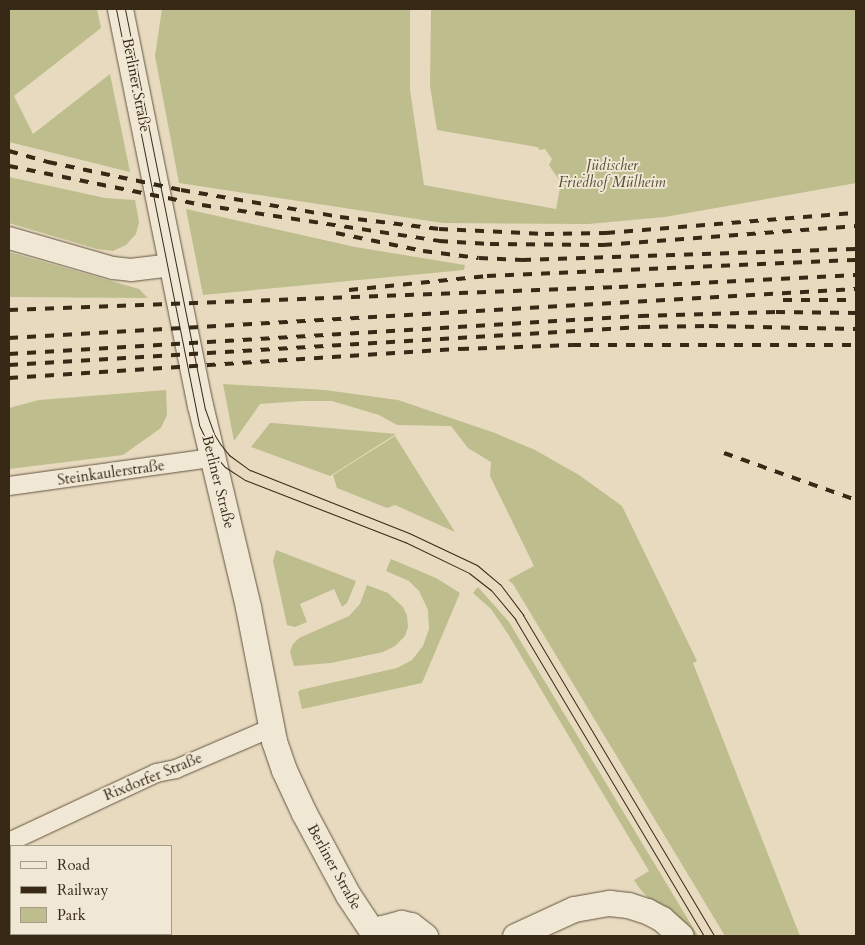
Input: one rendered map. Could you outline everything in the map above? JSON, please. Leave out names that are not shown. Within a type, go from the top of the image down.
[{"type":"main road","name":"Berliner Straße","points":[[120,9],[212,458],[248,607],[271,728],[284,770],[304,813],[357,910],[374,935],[391,924],[401,923],[410,925],[425,936]]},
{"type":"main road","points":[[515,936],[574,909],[609,903],[647,911],[662,919],[681,936]]},
{"type":"street","points":[[9,238],[113,268],[131,270],[172,265]]},
{"type":"street","name":"Steinkaulerstraße","points":[[9,486],[212,458]]},
{"type":"street","name":"Rixdorfer Straße","points":[[9,842],[156,773],[176,769],[271,728]]},
{"type":"green space","points":[[9,9],[97,9],[101,28],[14,96],[33,134],[110,74],[130,172],[9,142]]},
{"type":"green space","name":"Jüdischer Friedhof Mülheim","points":[[162,9],[410,9],[410,90],[424,185],[556,209],[561,183],[549,165],[552,159],[545,149],[540,150],[537,147],[437,130],[430,86],[431,9],[856,9],[856,183],[665,217],[588,224],[443,223],[179,183],[155,56]]},
{"type":"green space","points":[[9,177],[105,198],[135,200],[139,222],[136,234],[126,245],[113,251],[97,249],[9,223]]},
{"type":"green space","points":[[186,209],[355,247],[465,265],[464,270],[203,295]]},
{"type":"green space","points":[[9,252],[139,289],[148,298],[9,297]]},
{"type":"green space","points":[[223,384],[325,390],[398,400],[495,433],[535,450],[579,475],[622,506],[697,661],[693,663],[800,936],[725,936],[513,584],[508,580],[534,566],[490,476],[491,462],[468,448],[451,426],[397,425],[379,415],[332,401],[260,404],[234,441]]},
{"type":"green space","points":[[166,390],[167,415],[161,428],[123,455],[9,469],[9,408],[39,400]]},
{"type":"green space","points":[[270,423],[396,434],[330,476],[251,447]]},
{"type":"green space","points":[[395,436],[455,532],[395,505],[387,508],[337,488],[333,475]]},
{"type":"green space","points":[[276,550],[356,581],[347,603],[342,607],[334,589],[300,604],[307,622],[295,627],[287,625],[273,561]]},
{"type":"green space","points":[[391,559],[436,578],[460,593],[422,683],[302,709],[298,692],[300,690],[397,668],[412,660],[423,646],[429,629],[428,610],[419,591],[409,581],[386,571]]},
{"type":"green space","points":[[367,585],[388,593],[403,607],[407,615],[408,627],[405,636],[395,646],[383,652],[331,663],[294,666],[290,652],[293,644],[299,638],[349,616],[360,604]]},
{"type":"green space","points":[[478,587],[509,622],[698,936],[694,936],[682,921],[651,901],[634,880],[649,871],[508,634],[491,609],[473,593]]},
{"type":"tram line","points":[[116,9],[199,425],[211,451],[225,467],[245,480],[405,542],[469,573],[491,590],[515,619],[704,936]]},
{"type":"tram line","points":[[125,9],[205,409],[214,434],[229,455],[250,470],[409,533],[477,565],[500,584],[523,615],[714,936]]},
{"type":"railway","points":[[9,151],[48,162],[181,190],[340,217],[439,229],[545,234],[606,233],[856,213]]},
{"type":"railway","points":[[9,166],[202,205],[439,241],[490,244],[603,245],[856,226]]},
{"type":"railway","points":[[336,233],[423,251],[479,258],[522,260],[856,249]]},
{"type":"railway","points":[[349,290],[487,276],[856,260]]},
{"type":"railway","points":[[9,310],[619,287],[856,275]]},
{"type":"railway","points":[[9,338],[856,289]]},
{"type":"railway","points":[[783,300],[856,300]]},
{"type":"railway","points":[[9,354],[640,316],[776,312],[856,313]]},
{"type":"railway","points":[[9,365],[641,327],[709,326],[856,329]]},
{"type":"railway","points":[[9,378],[460,349],[572,345],[856,345]]},
{"type":"railway","points":[[724,453],[856,500]]}]
